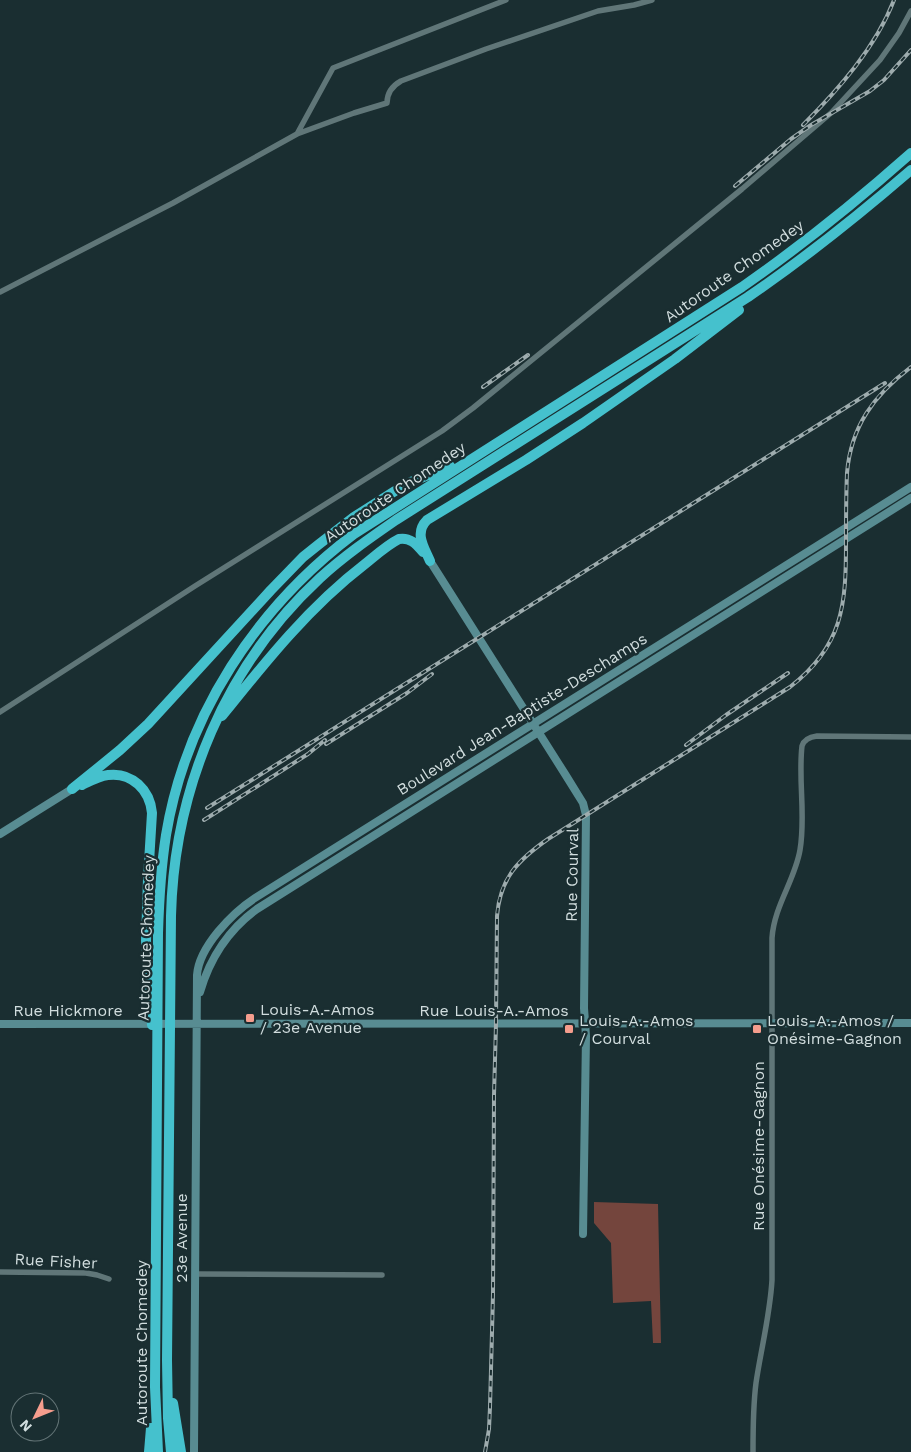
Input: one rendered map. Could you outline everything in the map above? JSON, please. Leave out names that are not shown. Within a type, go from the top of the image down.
[{"type":"highway","name":"Autoroute Chomedey","points":[[158,1452],[154,1387],[159,905],[162,864],[166,833],[175,794],[188,752],[205,712],[227,672],[254,633],[276,606],[314,566],[344,541],[748,283],[834,219],[911,153]]},
{"type":"highway","name":"Autoroute Chomedey","points":[[171,1452],[168,1418],[167,1360],[172,892],[176,849],[183,813],[196,769],[212,729],[238,679],[270,633],[307,591],[348,554],[396,520],[719,317],[796,264],[860,214],[911,170]]},
{"type":"highway","points":[[430,561],[420,534],[422,526],[427,520],[590,419],[695,344],[796,264]]},
{"type":"highway","points":[[72,789],[116,754],[148,724],[271,590],[318,545],[360,513],[411,482],[474,457]]},
{"type":"highway","points":[[212,729],[293,630],[333,591],[372,558],[395,541],[404,538],[413,542],[430,561]]},
{"type":"highway","points":[[72,789],[103,776],[123,776],[133,780],[144,790],[152,808],[146,952],[157,1096]]},
{"type":"highway","points":[[167,1360],[181,1452]]},
{"type":"highway","points":[[149,1452],[154,1387]]},
{"type":"street","points":[[297,134],[333,68],[506,0]]},
{"type":"street","points":[[0,292],[173,203],[297,134],[387,103],[391,89],[401,81],[486,49],[598,11],[634,6],[652,0]]},
{"type":"street","points":[[0,712],[450,426],[474,408],[831,114],[880,60],[911,12]]},
{"type":"street","name":"Boulevard Jean-Baptiste-Deschamps","points":[[196,1024],[197,1002],[206,972],[219,948],[233,930],[251,913],[535,728],[618,671],[911,487]]},
{"type":"street","name":"Boulevard Jean-Baptiste-Deschamps","points":[[535,728],[622,678],[911,498]]},
{"type":"street","points":[[859,520],[864,528]]},
{"type":"street","name":"Rue Courval","points":[[430,561],[586,810],[586,1036],[583,1234]]},
{"type":"street","points":[[618,671],[622,678]]},
{"type":"street","name":"Rue Onésime-Gagnon","points":[[753,1452],[755,1392],[771,1298],[772,1280],[772,932],[800,848],[803,744],[808,739],[817,736],[911,737]]},
{"type":"street","points":[[0,834],[72,789]]},
{"type":"street","name":"Rue Louis-A.-Amos","points":[[196,1024],[911,1023]]},
{"type":"street","name":"Rue Hickmore","points":[[0,1024],[196,1024]]},
{"type":"street","name":"23e Avenue","points":[[194,1452],[196,1024]]},
{"type":"street","name":"Rue Fisher","points":[[0,1272],[86,1273],[98,1274],[109,1279]]},
{"type":"street","points":[[195,1274],[382,1275]]},
{"type":"shaded area","points":[[594,1202],[658,1204],[661,1343],[653,1343],[651,1301],[613,1303],[611,1243],[594,1223]]},
{"type":"railway","points":[[803,125],[867,51],[894,0]]},
{"type":"railway","points":[[735,186],[791,139],[811,125],[870,91],[884,80],[911,50]]},
{"type":"railway","points":[[483,387],[528,355]]},
{"type":"railway","points":[[485,1452],[489,1429],[493,1294],[497,916],[502,891],[512,871],[537,847],[790,687],[808,672],[821,656],[831,640],[838,623],[845,586],[847,473],[853,441],[859,426],[876,400],[911,367]]},
{"type":"railway","points":[[207,808],[885,383]]},
{"type":"railway","points":[[686,745],[788,673]]},
{"type":"railway","points":[[326,744],[407,693],[432,674]]},
{"type":"railway","points":[[204,820],[308,754],[325,740]]},
{"type":"place","name":"Louis-A.-Amos / 23e Avenue","points":[[250,1018]]},
{"type":"place","name":"Louis-A.-Amos / Courval","points":[[569,1029]]},
{"type":"place","name":"Louis-A.-Amos / Onésime-Gagnon","points":[[757,1029]]}]
